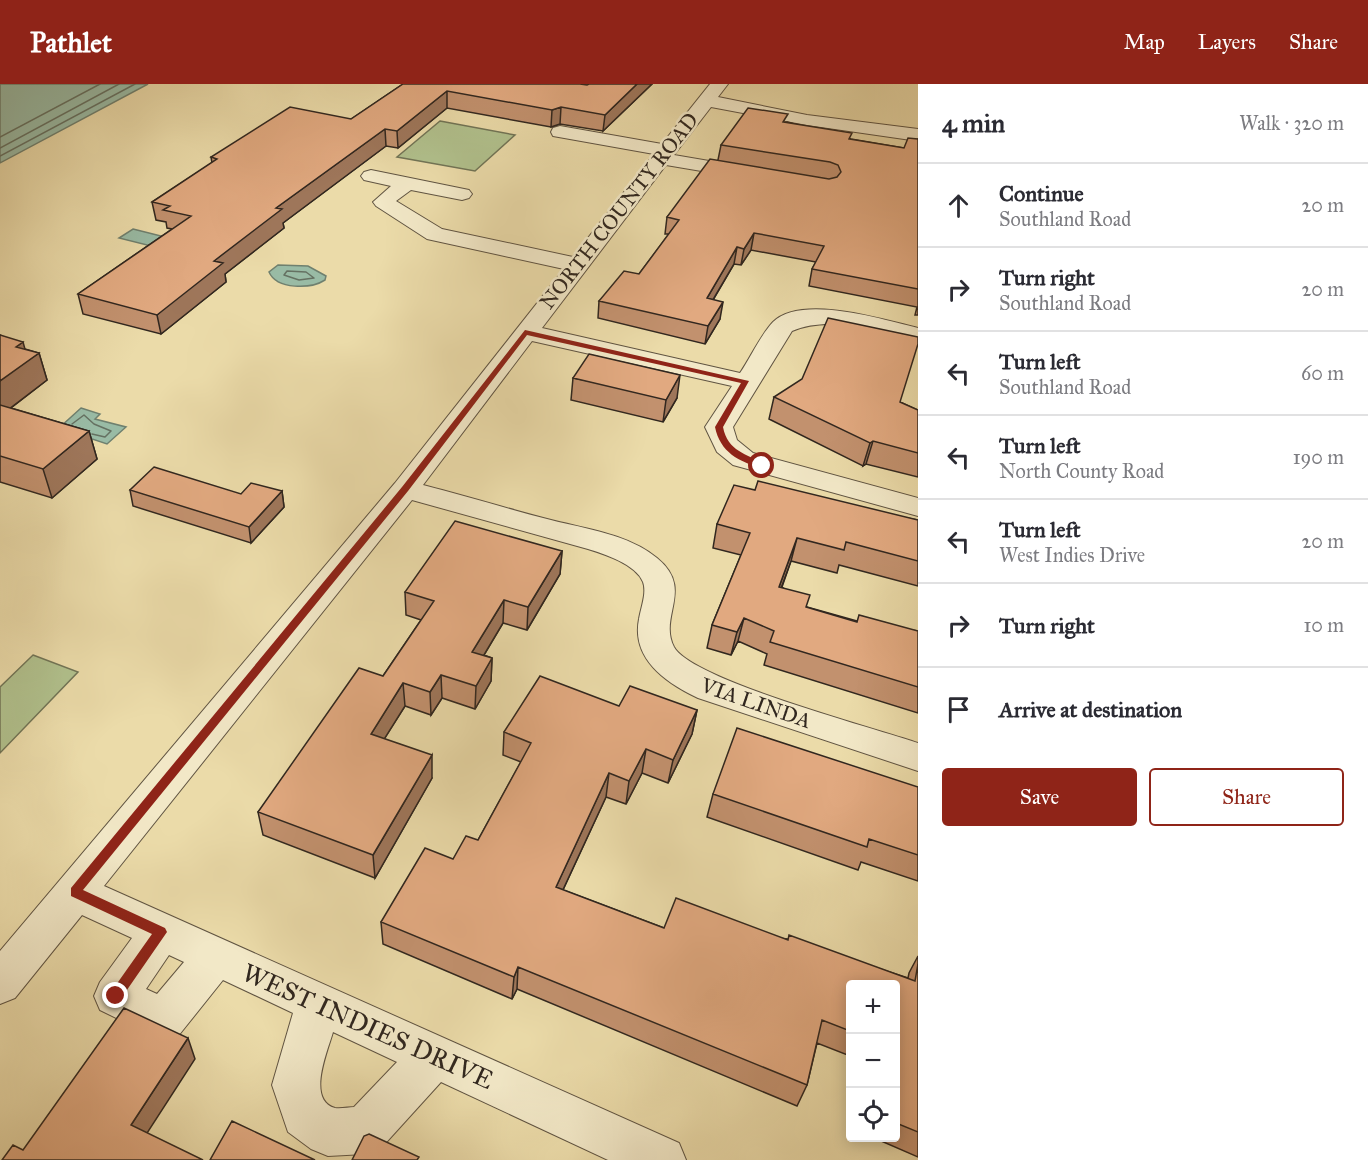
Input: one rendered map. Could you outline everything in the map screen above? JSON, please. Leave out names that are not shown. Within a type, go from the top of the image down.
[{"type":"street","points":[[712,92],[807,120],[918,135]]},
{"type":"street","name":"NORTH COUNTY ROAD","points":[[0,984],[405,489],[712,92]]},
{"type":"street","points":[[560,132],[768,176]]},
{"type":"street","points":[[371,176],[462,194]]},
{"type":"street","points":[[407,183],[383,202],[435,234],[578,265]]},
{"type":"street","points":[[918,335],[824,316],[793,320],[783,326],[719,427],[721,438],[729,449],[743,459],[918,507]]},
{"type":"street","points":[[525,332],[746,382]]},
{"type":"street","name":"VIA LINDA","points":[[405,489],[613,547],[648,567],[658,582],[662,597],[654,630],[657,647],[669,664],[687,679],[918,757]]},
{"type":"street","name":"WEST INDIES DRIVE","points":[[75,892],[662,1160]]},
{"type":"street","points":[[161,932],[116,996],[163,1020],[216,957]]},
{"type":"street","points":[[318,1003],[295,1085],[305,1115],[328,1132],[364,1130],[434,1056]]},
{"type":"shaded area","points":[[440,121],[515,135],[475,171],[397,157]]},
{"type":"shaded area","points":[[33,655],[78,672],[0,753],[0,687]]},
{"type":"water","points":[[0,84],[148,84],[0,163]]},
{"type":"water","points":[[133,229],[185,242],[171,251],[119,238]]},
{"type":"water","points":[[278,265],[308,266],[326,276],[325,280],[311,285],[287,285],[273,278],[269,272]]},
{"type":"water","points":[[81,408],[100,414],[95,419],[126,427],[107,444],[59,428]]},
{"type":"building","points":[[403,84],[637,84],[605,115],[561,107],[552,110],[447,91],[397,131],[385,129],[276,208],[282,209],[214,261],[223,263],[157,315],[78,294],[191,216],[163,210],[170,206],[152,202],[217,159],[211,157],[290,107],[351,119]]},
{"type":"building","points":[[748,108],[788,114],[783,122],[852,133],[849,139],[904,148],[908,138],[918,139],[918,289],[812,269],[824,246],[754,233],[744,249],[737,247],[707,298],[723,302],[708,326],[599,301],[624,271],[639,274],[679,220],[667,217],[710,159],[829,179],[837,177],[841,172],[838,165],[830,162],[721,145]]},
{"type":"building","points":[[828,318],[918,337],[918,344],[900,402],[918,410],[918,453],[873,441],[870,443],[774,397],[802,379]]},
{"type":"building","points":[[0,335],[23,342],[16,347],[39,353],[0,381]]},
{"type":"building","points":[[589,354],[680,375],[666,400],[573,378]]},
{"type":"building","points":[[0,405],[89,431],[43,469],[0,456]]},
{"type":"building","points":[[154,467],[241,494],[251,483],[282,491],[249,527],[130,490]]},
{"type":"building","points":[[758,481],[918,520],[918,561],[846,542],[844,550],[797,538],[779,587],[810,595],[806,607],[857,622],[859,615],[918,631],[918,687],[770,642],[774,631],[744,618],[737,632],[712,625],[750,533],[717,524],[734,485],[755,490]]},
{"type":"building","points":[[455,521],[562,551],[528,607],[504,600],[472,652],[492,658],[476,686],[441,675],[430,692],[403,683],[371,734],[432,755],[373,855],[258,812],[359,668],[383,676],[434,601],[405,592]]},
{"type":"building","points":[[540,676],[619,706],[630,686],[697,710],[673,760],[646,749],[629,781],[609,773],[556,887],[664,928],[676,898],[788,940],[789,935],[915,981],[918,964],[918,1132],[900,1125],[900,980],[846,980],[846,1029],[822,1020],[807,1085],[518,967],[514,977],[381,922],[425,848],[453,859],[466,836],[478,840],[531,743],[504,732]]},
{"type":"building","points":[[737,728],[918,787],[918,855],[869,839],[867,847],[713,794]]},
{"type":"building","points":[[124,1008],[188,1038],[131,1125],[203,1160],[2,1160],[13,1145],[23,1150]]},
{"type":"building","points":[[232,1121],[315,1160],[210,1160]]},
{"type":"building","points":[[369,1134],[419,1157],[417,1160],[352,1160],[364,1136]]},
{"type":"route","points":[[116,996],[161,932],[75,892],[405,489],[525,332],[746,382],[719,427],[721,438],[729,449],[743,459],[762,466]]}]
